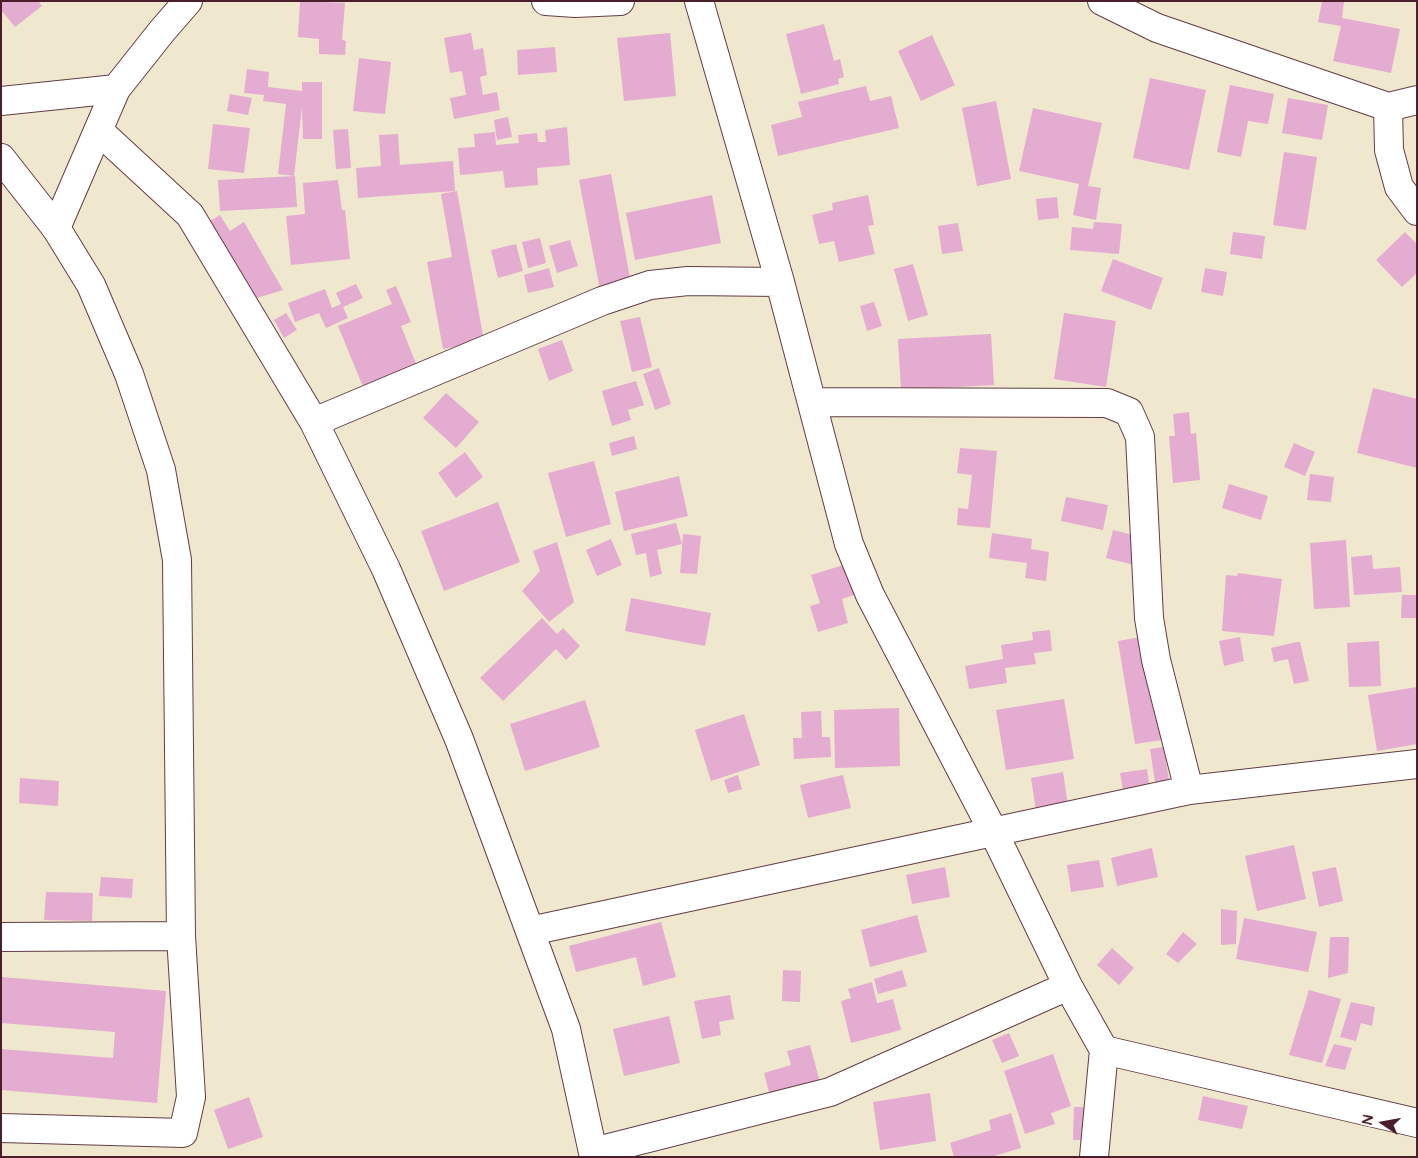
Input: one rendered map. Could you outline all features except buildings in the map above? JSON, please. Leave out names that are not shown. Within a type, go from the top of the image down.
[{"type":"street","points":[[56,228],[116,89],[188,1]]},
{"type":"street","points":[[546,1],[575,4],[620,1]]},
{"type":"street","points":[[699,1],[780,282],[849,544],[870,594],[993,831],[1068,986],[1104,1050],[1094,1157]]},
{"type":"street","points":[[1102,1],[1157,28],[1388,108],[1417,100]]},
{"type":"street","points":[[1,101],[116,89]]},
{"type":"street","points":[[1388,108],[1389,150],[1399,187],[1417,211]]},
{"type":"street","points":[[99,131],[190,215],[314,422],[386,569],[459,739],[566,1029],[593,1154],[830,1092],[1068,986]]},
{"type":"street","points":[[1,158],[56,228],[91,285],[129,374],[161,470],[177,560],[181,936],[191,1097],[183,1133],[1,1128]]},
{"type":"street","points":[[314,422],[602,301],[650,286],[688,281],[780,282]]},
{"type":"street","points":[[812,402],[1107,403],[1129,412],[1140,437],[1149,618],[1156,660],[1189,790]]},
{"type":"street","points":[[530,931],[1189,790],[1417,764]]},
{"type":"street","points":[[1,937],[181,936]]},
{"type":"street","points":[[1104,1050],[1417,1123]]}]
